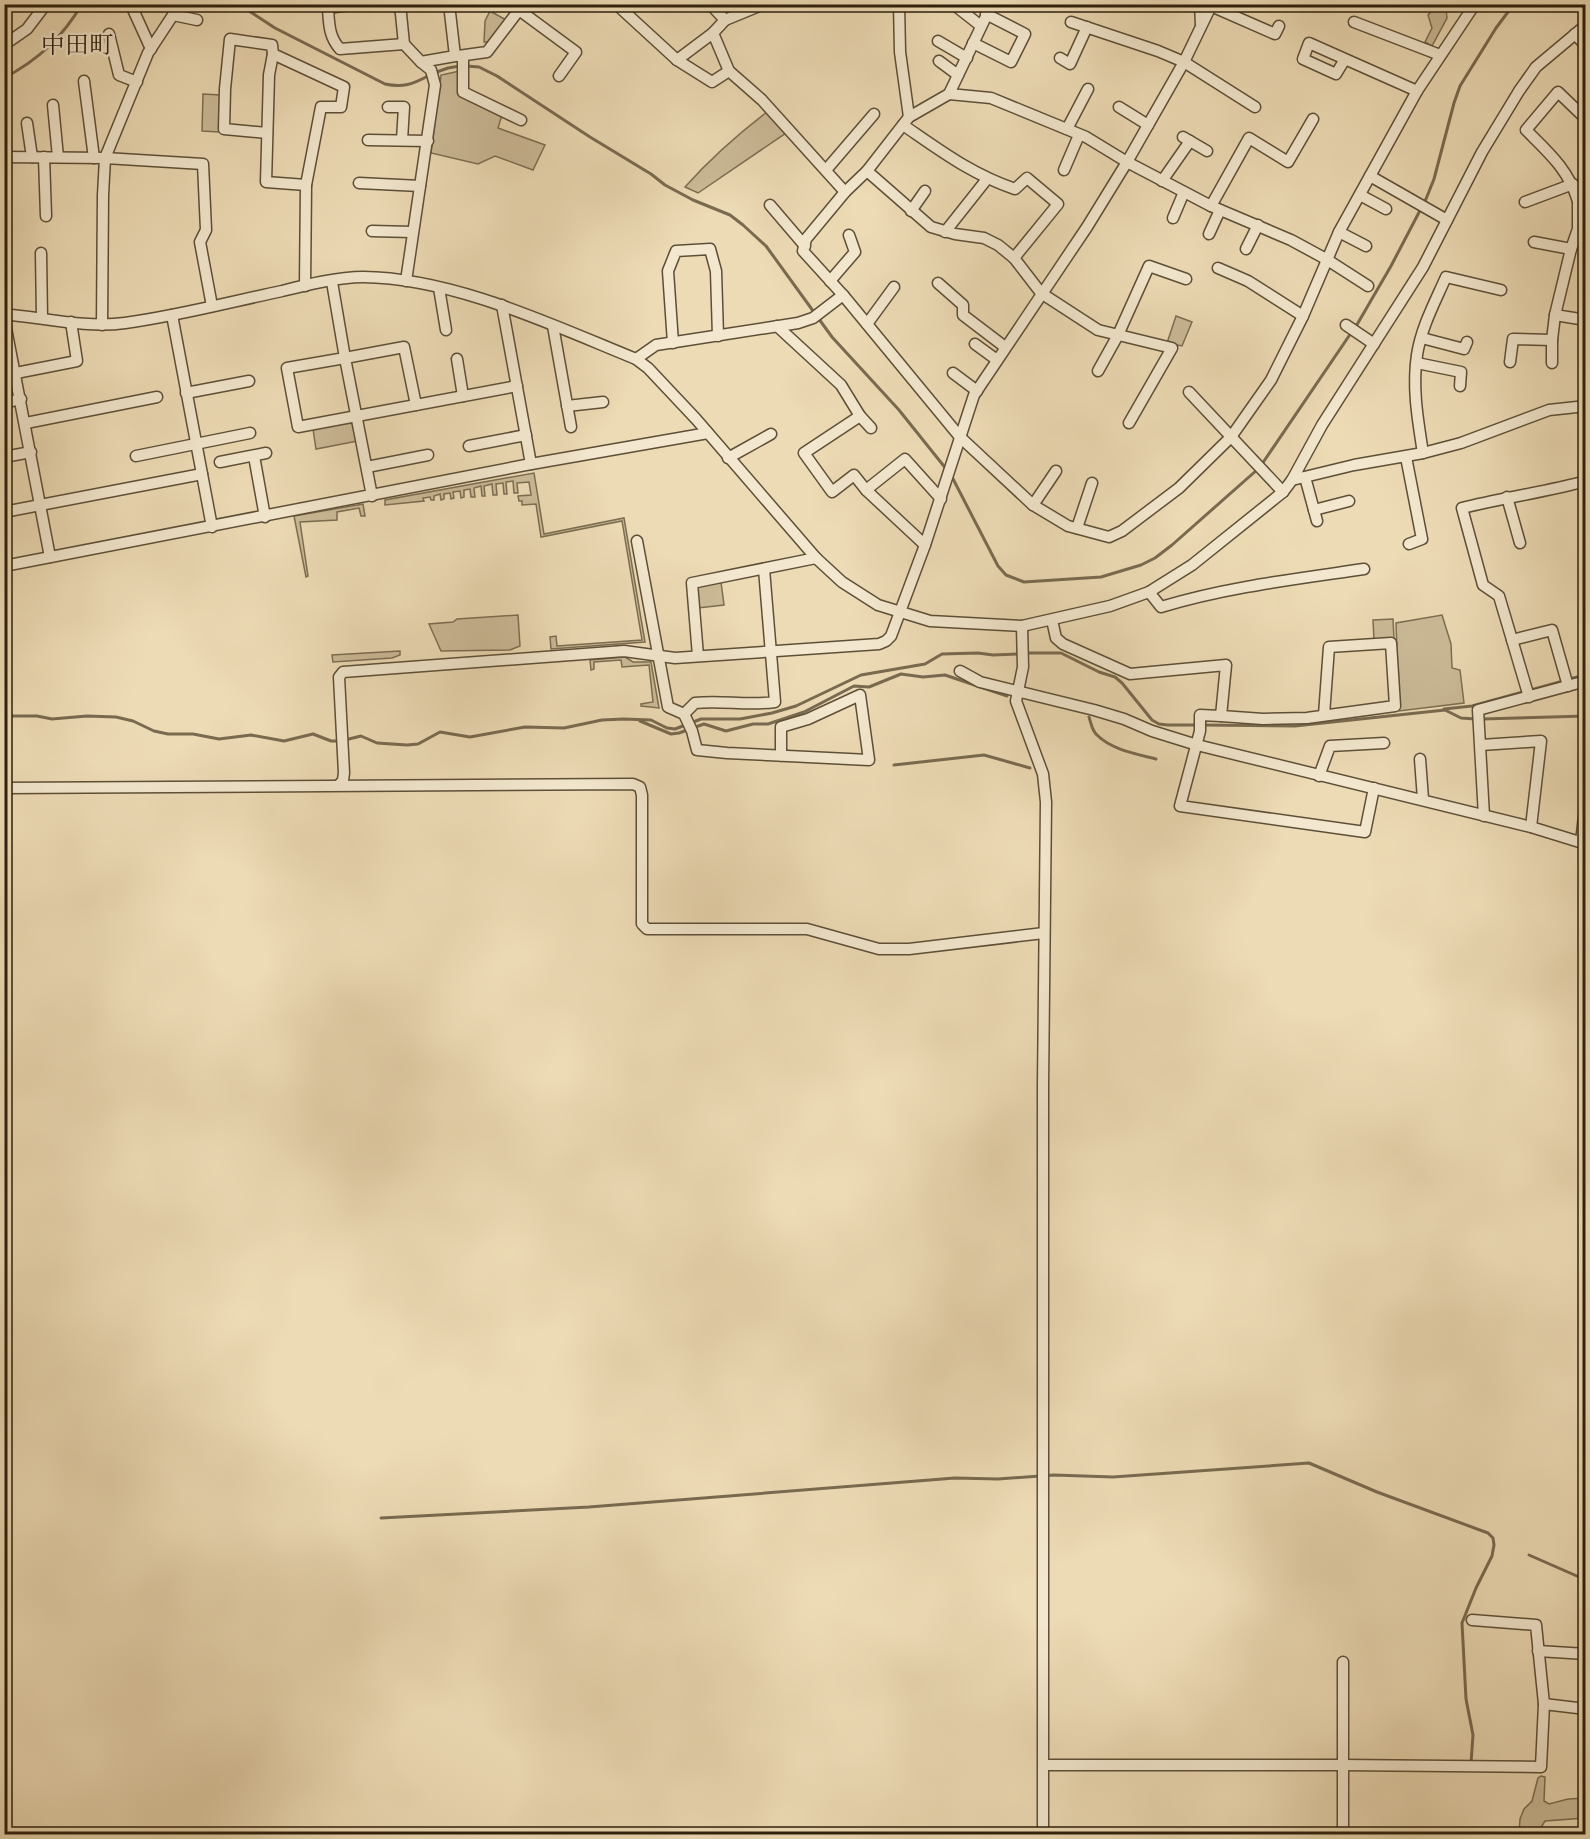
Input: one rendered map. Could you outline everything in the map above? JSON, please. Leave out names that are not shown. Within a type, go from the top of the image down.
[{"type":"street","points":[[5,44],[27,29],[45,4]]},
{"type":"street","points":[[357,4],[327,6],[333,41],[340,49],[404,44]]},
{"type":"street","points":[[400,4],[404,44],[432,75],[435,85],[406,281]]},
{"type":"street","points":[[449,4],[461,61],[463,92],[521,120]]},
{"type":"street","points":[[616,4],[677,60],[712,82],[729,70]]},
{"type":"street","points":[[710,4],[725,20]]},
{"type":"street","points":[[677,60],[713,33],[725,20],[764,4]]},
{"type":"street","points":[[899,4],[900,52],[906,121],[964,167],[987,179],[1015,189],[1027,178],[1058,204],[1014,258]]},
{"type":"street","points":[[953,4],[981,26]]},
{"type":"street","points":[[973,44],[1011,62],[1024,34],[989,10],[949,94],[906,121],[867,171],[845,192],[806,239],[803,251],[843,295],[960,437],[1033,505],[1068,526],[1109,537],[1122,531],[1179,488],[1231,437],[1271,380],[1303,316],[1339,232],[1418,91],[1475,4]]},
{"type":"street","points":[[130,5],[151,49]]},
{"type":"street","points":[[339,785],[344,773],[339,677],[344,672],[624,651],[675,658],[879,644],[886,641],[891,636],[925,545],[977,391],[1087,227],[1127,162],[1184,62],[1201,25],[1207,5],[1275,34]]},
{"type":"street","points":[[421,62],[461,61],[484,53],[521,7],[576,52],[559,76]]},
{"type":"street","points":[[100,158],[151,49],[175,10],[197,20]]},
{"type":"street","points":[[1071,22],[1184,62],[1255,108]]},
{"type":"street","points":[[1354,22],[1440,55]]},
{"type":"street","points":[[4,312],[12,315],[102,325],[124,323],[304,286],[360,277],[406,281],[502,305],[636,359],[648,368],[708,433],[816,558],[859,594],[878,605],[930,621],[1022,626],[1110,606],[1149,592],[1192,566],[1283,492],[1322,425],[1423,267],[1482,152],[1519,91],[1536,67],[1586,25]]},
{"type":"street","points":[[1060,58],[1070,64],[1087,27]]},
{"type":"street","points":[[713,33],[729,70],[762,100],[845,192]]},
{"type":"street","points":[[109,34],[119,75],[137,81]]},
{"type":"street","points":[[1575,34],[1586,46]]},
{"type":"street","points":[[267,133],[224,129],[230,39],[272,45],[273,54],[269,75],[267,182],[306,185]]},
{"type":"street","points":[[938,40],[967,58]]},
{"type":"street","points":[[273,54],[344,87],[341,107],[321,107],[306,185],[304,286]]},
{"type":"street","points":[[1345,59],[1418,91]]},
{"type":"street","points":[[939,61],[958,75]]},
{"type":"street","points":[[84,81],[100,158],[103,195],[102,325]]},
{"type":"street","points":[[1067,129],[1088,89]]},
{"type":"street","points":[[1552,363],[1552,340],[1556,315],[1571,249],[1578,229],[1582,200],[1562,167],[1526,130],[1558,92],[1586,119]]},
{"type":"street","points":[[949,94],[992,98],[1067,129],[1216,208],[1292,240],[1368,286]]},
{"type":"street","points":[[53,105],[58,157]]},
{"type":"street","points":[[1119,106],[1148,125]]},
{"type":"street","points":[[388,107],[404,107],[402,140]]},
{"type":"street","points":[[826,170],[874,114]]},
{"type":"street","points":[[1209,234],[1216,208],[1249,138],[1288,162],[1313,119]]},
{"type":"street","points":[[27,123],[32,157]]},
{"type":"street","points":[[1064,170],[1079,135]]},
{"type":"street","points":[[1162,181],[1187,139],[1207,151]]},
{"type":"street","points":[[368,140],[428,141]]},
{"type":"street","points":[[4,157],[100,158],[203,164],[206,230],[200,242],[212,306]]},
{"type":"street","points":[[44,157],[46,216]]},
{"type":"street","points":[[867,171],[931,227],[945,232],[984,238],[998,245],[1014,258],[1041,293],[1098,330],[1172,348],[1130,423]]},
{"type":"street","points":[[1370,176],[1447,220]]},
{"type":"street","points":[[945,232],[987,179]]},
{"type":"street","points":[[359,183],[420,186]]},
{"type":"street","points":[[1525,202],[1572,184]]},
{"type":"street","points":[[911,211],[925,191]]},
{"type":"street","points":[[1173,218],[1184,192]]},
{"type":"street","points":[[1360,195],[1386,209]]},
{"type":"street","points":[[770,205],[804,246]]},
{"type":"street","points":[[1246,249],[1258,225]]},
{"type":"street","points":[[372,231],[412,232]]},
{"type":"street","points":[[1339,232],[1366,246]]},
{"type":"street","points":[[830,281],[855,252],[849,235]]},
{"type":"street","points":[[1534,242],[1571,249]]},
{"type":"street","points":[[673,343],[668,271],[676,251],[710,249],[716,271],[718,336]]},
{"type":"street","points":[[41,253],[42,318]]},
{"type":"street","points":[[1098,370],[1118,335],[1149,266],[1186,279]]},
{"type":"street","points":[[1218,268],[1248,281],[1303,316]]},
{"type":"street","points":[[1423,453],[1416,408],[1417,363],[1426,322],[1446,277],[1500,290]]},
{"type":"street","points":[[332,282],[372,496]]},
{"type":"street","points":[[938,284],[963,305],[963,315],[1005,347]]},
{"type":"street","points":[[867,324],[894,287]]},
{"type":"street","points":[[439,288],[446,330]]},
{"type":"street","points":[[636,359],[656,345],[813,318],[843,295]]},
{"type":"street","points":[[502,305],[531,464]]},
{"type":"street","points":[[171,315],[212,527]]},
{"type":"street","points":[[1556,315],[1586,320]]},
{"type":"street","points":[[4,318],[50,557]]},
{"type":"street","points":[[16,373],[77,361],[70,322]]},
{"type":"street","points":[[1346,325],[1374,344]]},
{"type":"street","points":[[553,326],[571,427]]},
{"type":"street","points":[[777,326],[841,386],[860,416],[871,428]]},
{"type":"street","points":[[1422,338],[1464,350],[1467,342]]},
{"type":"street","points":[[1510,362],[1513,339],[1552,340]]},
{"type":"street","points":[[975,344],[997,360]]},
{"type":"street","points":[[416,405],[404,347],[287,368],[298,427],[358,416],[517,386]]},
{"type":"street","points":[[457,359],[463,396]]},
{"type":"street","points":[[1417,363],[1461,372],[1460,386]]},
{"type":"street","points":[[953,373],[977,391]]},
{"type":"street","points":[[186,393],[249,381]]},
{"type":"street","points":[[1189,392],[1283,492]]},
{"type":"street","points":[[26,423],[157,397]]},
{"type":"street","points":[[4,403],[21,399]]},
{"type":"street","points":[[567,406],[603,402]]},
{"type":"street","points":[[1292,480],[1354,465],[1423,453],[1461,443],[1549,410],[1586,406]]},
{"type":"street","points":[[860,416],[804,453],[832,492],[854,475],[866,490],[925,545]]},
{"type":"street","points":[[136,456],[250,433]]},
{"type":"street","points":[[4,566],[531,464],[708,433]]},
{"type":"street","points":[[728,458],[771,434]]},
{"type":"street","points":[[469,446],[526,435]]},
{"type":"street","points":[[4,457],[31,452]]},
{"type":"street","points":[[220,462],[266,453]]},
{"type":"street","points":[[367,467],[428,455]]},
{"type":"street","points":[[254,456],[265,517]]},
{"type":"street","points":[[1406,457],[1422,539],[1409,544]]},
{"type":"street","points":[[866,490],[905,459],[941,499]]},
{"type":"street","points":[[1033,505],[1056,471]]},
{"type":"street","points":[[4,512],[202,474]]},
{"type":"street","points":[[1305,477],[1317,521]]},
{"type":"street","points":[[1527,693],[1499,596],[1483,585],[1462,508],[1586,481]]},
{"type":"street","points":[[1077,528],[1092,483]]},
{"type":"street","points":[[1507,497],[1520,543]]},
{"type":"street","points":[[1314,510],[1348,501]]},
{"type":"street","points":[[637,541],[668,706],[685,716],[697,750],[781,756],[869,760],[860,695],[808,719],[781,727],[781,756]]},
{"type":"street","points":[[698,656],[692,583],[816,558]]},
{"type":"street","points":[[1149,592],[1161,607],[1243,587],[1364,568]]},
{"type":"street","points":[[685,716],[695,703],[757,705],[775,702],[764,569]]},
{"type":"street","points":[[1052,620],[1056,638],[1063,644],[1130,674],[1226,664],[1221,716]]},
{"type":"street","points":[[1022,626],[1023,667],[1016,701],[1043,774],[1046,802],[1043,1834]]},
{"type":"street","points":[[1512,640],[1552,630],[1567,681]]},
{"type":"street","points":[[1324,716],[1329,647],[1391,643],[1395,706],[1324,716],[1307,718],[1263,719],[1200,714],[1197,745],[1180,806],[1365,832],[1374,788]]},
{"type":"street","points":[[960,671],[980,682],[1094,710],[1197,745],[1531,826],[1583,843],[1586,799]]},
{"type":"street","points":[[1485,816],[1478,710],[1567,681],[1586,681]]},
{"type":"street","points":[[1481,745],[1541,741],[1531,826]]},
{"type":"street","points":[[1319,776],[1330,746],[1384,743]]},
{"type":"street","points":[[1420,759],[1423,799]]},
{"type":"street","points":[[4,788],[633,784],[640,788],[642,795],[642,924],[646,929],[807,929],[879,949],[945,945],[1044,933]]},
{"type":"street","points":[[1044,1765],[1541,1767],[1544,1704],[1536,1625],[1473,1620]]},
{"type":"street","points":[[1539,1651],[1586,1654]]},
{"type":"street","points":[[1343,1662],[1343,1834]]},
{"type":"street","points":[[1544,1704],[1586,1709]]},
{"type":"shaded area","points":[[1433,9],[1446,9],[1447,18],[1432,46],[1425,42],[1432,28],[1428,15]]},
{"type":"shaded area","points":[[490,11],[508,21],[492,42],[484,42],[485,21]]},
{"type":"shaded area","points":[[460,71],[461,95],[502,115],[498,128],[545,145],[533,170],[495,156],[478,164],[431,153],[441,75]]},
{"type":"shaded area","points":[[203,94],[220,95],[219,132],[202,131]]},
{"type":"shaded area","points":[[767,112],[786,133],[698,193],[685,187],[724,148]]},
{"type":"shaded area","points":[[1176,316],[1192,322],[1182,346],[1167,343]]},
{"type":"shaded area","points":[[354,424],[358,441],[316,449],[313,429]]},
{"type":"shaded area","points":[[534,473],[544,534],[624,518],[645,642],[551,649],[550,637],[556,636],[557,646],[642,640],[622,521],[541,537],[536,504],[522,505],[522,501],[519,501],[518,496],[531,495],[529,482],[517,483],[518,493],[514,493],[513,481],[506,482],[507,494],[504,494],[503,483],[496,484],[497,495],[493,495],[492,484],[484,486],[485,496],[482,496],[481,486],[474,488],[475,497],[471,497],[470,489],[464,490],[464,497],[461,498],[460,491],[453,492],[454,498],[451,499],[450,493],[444,494],[444,499],[441,500],[440,494],[434,496],[434,500],[430,497],[423,498],[424,501],[385,505],[385,500]]},
{"type":"shaded area","points":[[363,504],[365,516],[361,516],[359,508],[337,512],[337,520],[300,522],[308,576],[306,577],[294,516]]},
{"type":"shaded area","points":[[721,582],[724,605],[698,608],[696,589],[700,585]]},
{"type":"shaded area","points":[[518,615],[520,646],[510,650],[441,651],[429,624],[453,622],[457,619]]},
{"type":"shaded area","points":[[1442,615],[1451,644],[1452,668],[1460,670],[1464,703],[1399,711],[1396,623]]},
{"type":"shaded area","points":[[1393,619],[1394,639],[1374,641],[1373,620]]},
{"type":"shaded area","points":[[400,651],[400,655],[392,658],[333,662],[332,655]]},
{"type":"shaded area","points":[[625,657],[633,662],[651,662],[659,708],[641,706],[641,704],[653,702],[649,665],[622,667],[621,660],[594,662],[594,669],[591,670],[590,660]]},
{"type":"shaded area","points":[[1545,1777],[1544,1801],[1549,1804],[1568,1799],[1585,1798],[1585,1818],[1545,1821],[1537,1834],[1519,1834],[1520,1819],[1524,1809],[1532,1801],[1538,1778]]},
{"type":"waterway","points":[[4,78],[28,64],[48,47],[82,4]]},
{"type":"waterway","points":[[246,4],[249,11],[275,28],[385,84],[397,86],[408,84],[428,76]]},
{"type":"waterway","points":[[1355,328],[1426,199],[1434,179],[1460,86],[1496,28],[1514,4]]},
{"type":"waterway","points":[[434,73],[460,66]]},
{"type":"waterway","points":[[466,66],[479,67],[497,76],[665,185],[693,200],[730,215],[743,225],[766,246],[832,337],[899,410],[947,470]]},
{"type":"waterway","points":[[1262,464],[1351,333]]},
{"type":"waterway","points":[[951,475],[998,566],[1006,575],[1024,582],[1101,577],[1141,565],[1172,545],[1258,469]]},
{"type":"waterway","points":[[1026,653],[1061,653],[1099,672],[1115,677],[1152,720],[1159,724],[1196,725]]},
{"type":"waterway","points":[[349,739],[361,736],[377,743],[407,745],[418,744],[440,732],[470,737],[525,727],[564,728],[602,720],[624,719],[651,720],[667,728],[675,729],[701,719],[740,719],[772,713],[796,706],[861,675],[925,664],[942,654],[1019,654]]},
{"type":"waterway","points":[[640,721],[671,734],[704,724],[726,731],[753,724],[768,724],[804,712],[854,686],[869,687],[901,674],[923,677],[945,675],[1007,696]]},
{"type":"waterway","points":[[1569,679],[1586,675]]},
{"type":"waterway","points":[[1444,709],[1472,706],[1563,681]]},
{"type":"waterway","points":[[1203,725],[1295,726],[1445,710],[1461,718],[1475,719]]},
{"type":"waterway","points":[[4,716],[37,716],[52,719],[87,716],[116,717],[168,734],[193,734],[219,739],[251,735],[284,741],[313,734],[337,741]]},
{"type":"waterway","points":[[1482,719],[1586,716]]},
{"type":"waterway","points":[[1089,717],[1094,731],[1103,740],[1125,751],[1156,759]]},
{"type":"waterway","points":[[894,765],[984,755],[1030,768]]},
{"type":"waterway","points":[[381,1518],[589,1507],[955,1478],[998,1479],[1054,1475],[1113,1477],[1309,1463],[1377,1492],[1488,1533],[1493,1538],[1492,1556],[1462,1623],[1466,1699],[1473,1735],[1471,1763]]},
{"type":"waterway","points":[[1529,1555],[1586,1580]]},
{"type":"district","name":"中田町","points":[[77,45]]}]
